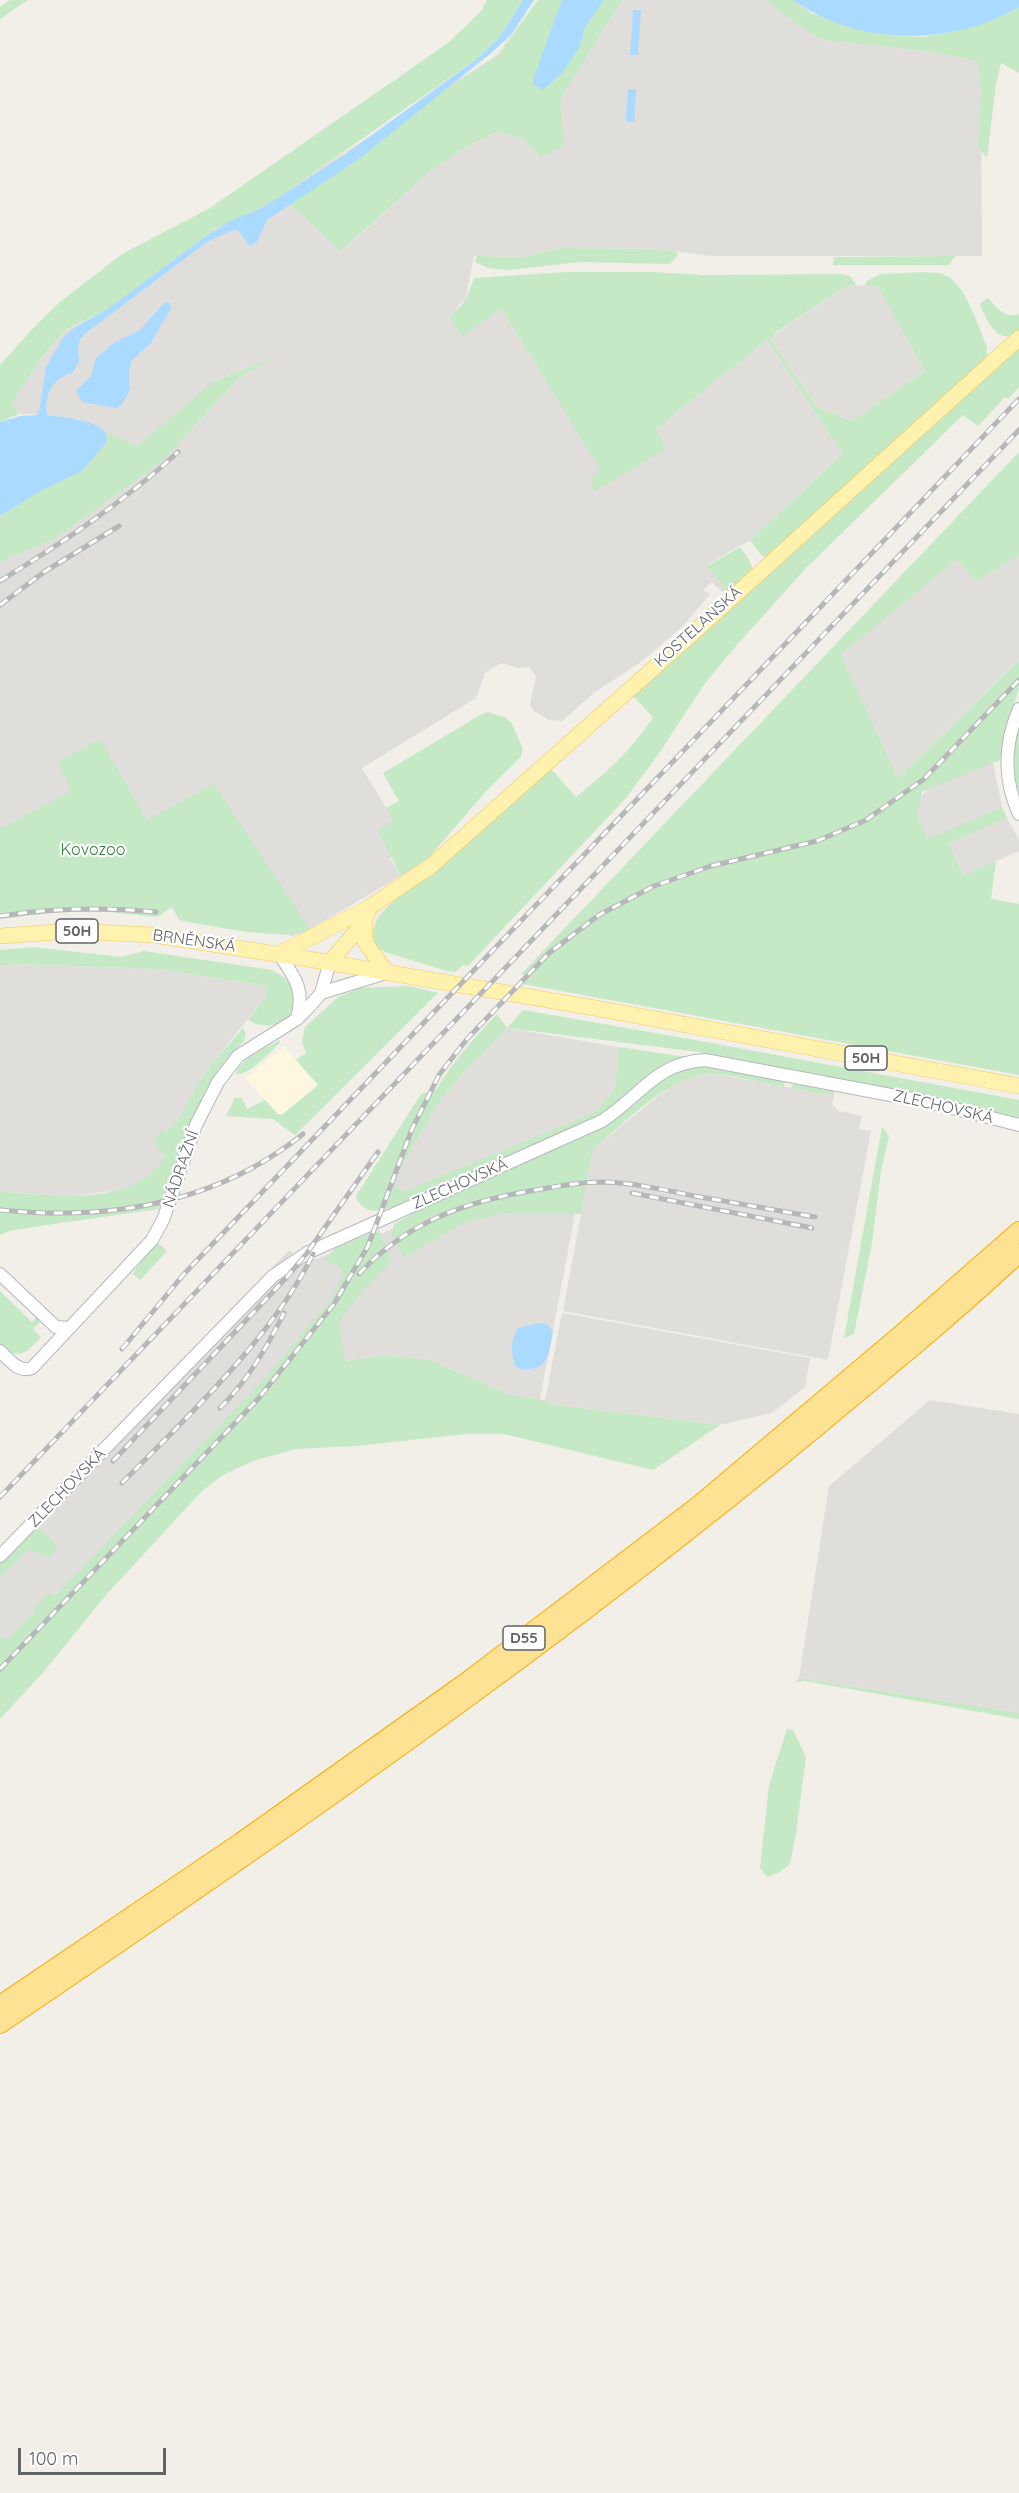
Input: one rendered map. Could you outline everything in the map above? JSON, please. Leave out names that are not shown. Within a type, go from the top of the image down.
[{"type":"highway","name":"D55","points":[[0,2006],[241,1842],[506,1652],[699,1505],[898,1337],[1019,1231]]},
{"type":"highway","name":"D55","points":[[0,2024],[250,1855],[476,1694],[709,1517],[911,1349],[1019,1253]]},
{"type":"main road","name":"KOSTELANSKÁ","points":[[330,962],[368,914],[431,866],[691,635],[1019,338]]},
{"type":"main road","name":"KOSTELANSKÁ","points":[[279,954],[339,924],[368,914]]},
{"type":"main road","points":[[368,914],[365,939],[367,946],[387,973]]},
{"type":"main road","points":[[330,962],[330,941],[339,924]]},
{"type":"main road","name":"BRNĚNSKÁ","points":[[0,936],[71,931],[154,935],[387,973]]},
{"type":"main road","name":"50H","points":[[387,973],[595,1008],[1019,1086]]},
{"type":"street","points":[[1019,709],[1011,729],[1007,751],[1011,792],[1019,814]]},
{"type":"street","points":[[279,954],[299,986],[300,1000],[297,1019]]},
{"type":"street","name":"NÁDRAŽNÍ","points":[[0,1351],[18,1367],[28,1370],[62,1327],[142,1252],[158,1230],[196,1125],[225,1071],[245,1051],[297,1019],[321,993],[330,962]]},
{"type":"street","points":[[321,993],[387,973]]},
{"type":"street","name":"ZLECHOVSKÁ","points":[[0,1556],[273,1276],[307,1253],[602,1121],[620,1110],[667,1068],[686,1061],[705,1060],[928,1102],[1019,1125]]},
{"type":"street","points":[[0,1274],[62,1327]]},
{"type":"shaded area","points":[[537,0],[498,56],[342,156],[288,203],[342,251],[428,173],[466,147],[497,132],[523,139],[541,157],[560,100],[622,0],[766,0],[800,27],[824,40],[924,51],[978,61],[981,93],[982,256],[710,256],[661,249],[560,248],[522,257],[474,256],[465,301],[461,302],[449,319],[462,336],[501,308],[540,372],[667,447],[656,429],[767,340],[843,454],[750,540],[707,565],[727,591],[722,592],[712,582],[703,590],[710,594],[683,626],[641,662],[595,692],[562,721],[549,720],[534,711],[530,705],[536,676],[529,667],[518,668],[501,663],[485,673],[476,698],[362,768],[394,821],[390,858],[401,876],[305,932],[292,936],[179,920],[172,907],[157,917],[110,912],[58,912],[0,919],[0,562],[56,538],[161,462],[240,377],[276,356],[216,380],[138,446],[80,420],[49,415],[21,414],[11,404],[36,366],[63,332],[108,310],[212,231],[250,213],[497,55]]},
{"type":"shaded area","points":[[848,285],[877,286],[925,371],[852,421],[817,407],[771,338]]},
{"type":"shaded area","points":[[1019,555],[1019,659],[898,778],[841,655],[956,558],[976,582]]},
{"type":"shaded area","points":[[990,749],[1002,807],[928,840],[913,805],[948,769]]},
{"type":"shaded area","points":[[1007,818],[1019,840],[1019,851],[963,876],[949,843]]},
{"type":"shaded area","points":[[16,964],[159,969],[267,986],[265,998],[200,1080],[180,1119],[165,1133],[165,1156],[158,1169],[129,1189],[63,1197],[0,1191],[0,966]]},
{"type":"shaded area","points":[[507,1028],[619,1047],[615,1089],[595,1112],[403,1193],[393,1182],[436,1107],[462,1074]]},
{"type":"shaded area","points":[[284,1046],[318,1085],[282,1115],[278,1114],[245,1078]]},
{"type":"shaded area","points":[[717,1074],[834,1096],[832,1105],[839,1111],[862,1116],[859,1129],[871,1131],[828,1360],[563,1311],[593,1149],[658,1096],[678,1083],[697,1076]]},
{"type":"shaded area","points":[[587,1150],[540,1399],[510,1395],[430,1360],[385,1355],[344,1361],[309,1374],[26,1659],[0,1635],[0,1549],[289,1250],[303,1264],[536,1173]]},
{"type":"shaded area","points":[[562,1313],[810,1358],[805,1387],[772,1413],[720,1425],[549,1404],[545,1400]]},
{"type":"shaded area","points":[[930,1400],[1019,1414],[1019,1713],[799,1678],[829,1486]]},
{"type":"green space","points":[[10,0],[28,0],[0,19],[0,7]]},
{"type":"green space","points":[[487,0],[523,0],[499,38],[478,58],[270,203],[213,230],[110,308],[64,331],[40,360],[12,403],[19,414],[0,422],[0,365],[60,302],[122,254],[210,208],[448,43],[481,11]]},
{"type":"green space","points":[[538,0],[622,0],[560,100],[564,146],[541,157],[523,139],[497,132],[466,147],[428,173],[341,251],[288,203],[342,156],[498,56]]},
{"type":"green space","points":[[766,0],[793,0],[811,13],[886,35],[921,37],[952,32],[1009,13],[1019,7],[1019,73],[1001,63],[996,84],[987,158],[978,147],[981,93],[978,61],[924,51],[824,40],[800,27]]},
{"type":"green space","points":[[560,248],[661,249],[678,252],[670,264],[581,262],[508,270],[488,268],[475,262],[477,256],[522,257]]},
{"type":"green space","points":[[955,256],[949,265],[833,265],[834,257]]},
{"type":"green space","points":[[566,272],[651,272],[704,275],[844,274],[851,277],[856,285],[848,285],[776,332],[771,339],[817,407],[852,421],[925,371],[877,286],[865,286],[867,281],[881,274],[928,272],[950,278],[970,305],[987,347],[987,356],[766,557],[762,556],[750,540],[843,454],[767,340],[656,429],[667,448],[594,492],[590,479],[600,469],[501,308],[462,337],[449,318],[465,301],[474,278]]},
{"type":"green space","points":[[988,298],[1006,314],[1019,314],[1019,330],[1012,335],[1005,336],[994,330],[980,304]]},
{"type":"green space","points":[[1019,344],[1019,387],[1008,399],[1005,397],[978,426],[963,415],[806,568],[706,682],[626,798],[468,966],[463,965],[455,972],[447,971],[385,952],[376,946],[373,935],[382,913],[403,894],[434,874],[434,871],[551,769],[576,797],[608,770],[628,750],[653,717],[633,696]]},
{"type":"green space","points":[[281,354],[240,377],[161,462],[56,538],[0,562],[0,516],[43,490],[82,471],[107,437],[105,431],[138,446],[212,382]]},
{"type":"green space","points":[[1019,452],[1019,555],[976,582],[957,559],[841,655],[898,778],[1019,660],[1019,688],[1000,760],[922,792],[917,815],[928,839],[1002,807],[1007,818],[949,843],[963,876],[996,861],[991,899],[1019,904],[1019,1075],[523,984],[531,976],[521,974]]},
{"type":"green space","points":[[740,547],[750,562],[752,572],[731,591],[727,591],[707,566]]},
{"type":"green space","points":[[489,712],[511,722],[523,749],[520,758],[488,789],[429,857],[401,876],[378,831],[393,821],[386,808],[399,801],[383,773]]},
{"type":"green space","points":[[1019,722],[1019,796],[1014,759]]},
{"type":"green space","name":"Kovozoo","points":[[100,739],[147,820],[214,784],[310,929],[299,933],[266,934],[227,929],[179,920],[172,907],[157,917],[110,912],[58,912],[0,919],[0,829],[71,791],[58,762]]},
{"type":"green space","points":[[34,947],[121,957],[144,951],[272,970],[285,978],[291,986],[294,985],[294,1005],[288,1018],[282,1022],[261,1025],[248,1020],[265,998],[267,986],[159,969],[16,964],[0,966],[0,950]]},
{"type":"green space","points":[[408,986],[438,993],[295,1135],[273,1119],[226,1116],[235,1098],[242,1098],[247,1109],[265,1100],[278,1114],[282,1115],[318,1085],[296,1060],[306,1053],[302,1042],[305,1027],[338,997],[360,988]]},
{"type":"green space","points":[[523,1010],[695,1040],[1019,1100],[1019,1120],[942,1099],[699,1052],[507,1028]]},
{"type":"green space","points":[[497,1014],[507,1028],[462,1074],[436,1107],[393,1182],[403,1192],[595,1112],[615,1089],[619,1047],[686,1057],[668,1062],[645,1078],[628,1096],[596,1119],[406,1203],[377,1210],[365,1208],[356,1196],[421,1094],[436,1090],[464,1050]]},
{"type":"green space","points":[[243,1028],[246,1034],[244,1041],[225,1061],[195,1114],[159,1209],[9,1231],[0,1235],[0,1191],[43,1195],[90,1195],[134,1184],[152,1173],[165,1156],[153,1140],[162,1130],[165,1133],[179,1119],[200,1080]]},
{"type":"green space","points":[[279,1040],[280,1043],[254,1067],[236,1074],[247,1059]]},
{"type":"green space","points":[[703,1067],[785,1080],[784,1087],[716,1074],[683,1081],[650,1101],[593,1149],[581,1214],[503,1213],[464,1223],[404,1257],[392,1236],[394,1224],[438,1199],[596,1129],[656,1084],[679,1070]]},
{"type":"green space","points":[[795,1082],[834,1090],[834,1096],[791,1088]]},
{"type":"green space","points":[[882,1127],[889,1136],[881,1171],[872,1243],[854,1334],[844,1338]]},
{"type":"green space","points":[[379,1230],[392,1261],[366,1287],[339,1322],[345,1361],[385,1355],[430,1360],[510,1395],[545,1400],[549,1404],[720,1425],[653,1470],[504,1434],[466,1434],[356,1446],[296,1449],[253,1461],[223,1475],[202,1491],[107,1594],[40,1676],[0,1719],[0,1635],[6,1640],[50,1593],[54,1597],[268,1375],[329,1302],[344,1275],[342,1269],[326,1260],[335,1247]]},
{"type":"green space","points":[[157,1242],[167,1251],[140,1280],[133,1274]]},
{"type":"green space","points":[[0,1291],[32,1322],[37,1317],[41,1321],[33,1329],[41,1337],[23,1353],[13,1353],[0,1347]]},
{"type":"green space","points":[[33,1530],[42,1530],[57,1545],[54,1553],[48,1558],[29,1549],[0,1577],[0,1562]]},
{"type":"green space","points":[[799,1678],[1019,1713],[1019,1719],[805,1681],[796,1682]]},
{"type":"green space","points":[[787,1729],[793,1730],[806,1757],[796,1833],[790,1864],[780,1872],[767,1877],[760,1868],[769,1785]]},
{"type":"water","points":[[523,0],[534,0],[511,35],[359,159],[267,220],[257,242],[250,246],[238,230],[230,231],[207,242],[86,333],[80,339],[79,362],[73,372],[60,379],[51,388],[47,400],[47,415],[95,425],[106,433],[107,442],[82,471],[43,490],[0,516],[0,422],[20,416],[37,415],[46,367],[63,338],[72,329],[109,308],[203,238],[230,221],[262,208],[343,156],[478,58],[499,38]]},
{"type":"water","points":[[562,0],[604,0],[585,27],[580,46],[563,72],[543,90],[533,84],[534,77]]},
{"type":"water","points":[[793,0],[1019,0],[1019,7],[992,20],[964,29],[905,36],[875,33],[846,26],[819,15]]},
{"type":"water","points":[[633,10],[641,10],[638,55],[630,55]]},
{"type":"water","points":[[628,89],[636,89],[634,122],[626,121]]},
{"type":"water","points":[[165,302],[170,303],[171,308],[151,343],[132,360],[129,372],[130,389],[121,406],[115,408],[82,402],[76,391],[91,376],[96,358],[114,343],[140,330]]},
{"type":"water","points":[[540,1323],[548,1325],[553,1332],[545,1362],[536,1368],[518,1368],[515,1366],[512,1351],[515,1333],[518,1328]]},
{"type":"railway","points":[[122,1349],[184,1274],[1019,399]]},
{"type":"railway","points":[[0,1497],[1019,430]]},
{"type":"railway","points":[[0,581],[92,521],[178,452]]},
{"type":"railway","points":[[0,605],[44,572],[119,526]]},
{"type":"railway","points":[[0,1669],[258,1399],[334,1304],[368,1246],[412,1129],[439,1075],[467,1039],[549,953],[599,915],[654,886],[711,866],[817,841],[866,820],[924,779],[1019,680]]},
{"type":"railway","points":[[0,916],[78,909],[156,912]]},
{"type":"railway","points":[[0,1210],[81,1213],[160,1202],[198,1192],[234,1177],[269,1158],[303,1134]]},
{"type":"railway","points":[[113,1461],[287,1277],[307,1253],[378,1152]]},
{"type":"railway","points":[[359,1274],[398,1240],[440,1216],[486,1200],[569,1184],[604,1182],[636,1185],[815,1217]]},
{"type":"railway","points":[[632,1193],[812,1228]]},
{"type":"railway","points":[[122,1483],[227,1375],[252,1346],[296,1285],[313,1254]]},
{"type":"railway","points":[[220,1408],[256,1363],[284,1313]]}]
